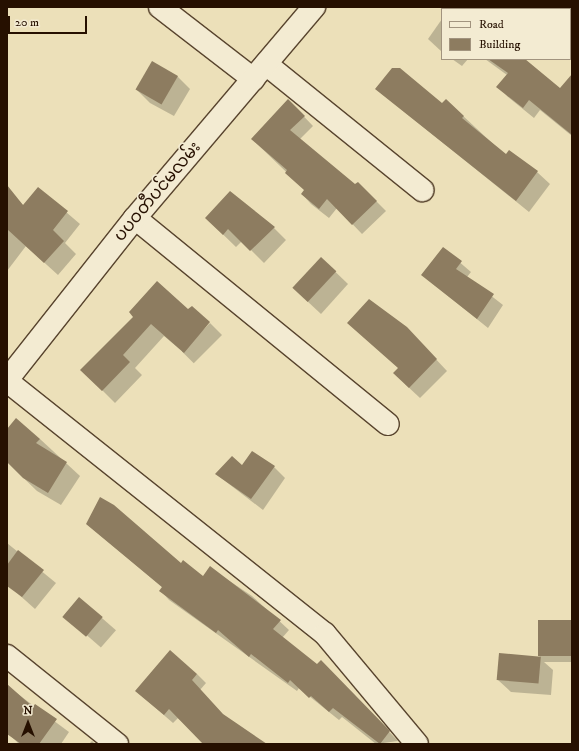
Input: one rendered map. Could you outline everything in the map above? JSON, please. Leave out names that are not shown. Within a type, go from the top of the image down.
[{"type":"street","points":[[160,7],[259,72],[422,190]]},
{"type":"street","name":"ပပဝတီပင်မလမ်း","points":[[7,380],[135,218],[314,7]]},
{"type":"street","points":[[135,218],[388,424]]},
{"type":"street","points":[[7,380],[325,634],[417,744]]},
{"type":"street","points":[[7,656],[117,744]]},
{"type":"building","points":[[489,60],[526,60],[560,88],[572,74],[572,135],[529,100],[523,108],[496,87],[508,73]]},
{"type":"building","points":[[152,61],[178,76],[161,105],[136,90]]},
{"type":"building","points":[[392,68],[400,68],[442,103],[446,99],[464,116],[462,118],[506,154],[509,150],[538,171],[516,201],[375,89]]},
{"type":"building","points":[[288,99],[305,116],[290,130],[355,184],[358,182],[377,201],[352,225],[327,199],[319,209],[301,194],[304,190],[285,173],[287,170],[251,139]]},
{"type":"building","points":[[7,185],[23,205],[38,187],[68,211],[53,230],[64,241],[44,263],[7,229]]},
{"type":"building","points":[[230,191],[275,227],[250,251],[228,229],[223,235],[205,218]]},
{"type":"building","points":[[443,247],[462,261],[456,269],[494,294],[477,319],[421,275]]},
{"type":"building","points":[[321,257],[336,271],[308,302],[292,288]]},
{"type":"building","points":[[157,281],[188,309],[192,306],[210,322],[184,353],[151,324],[123,355],[130,362],[102,391],[80,370],[133,317],[129,312]]},
{"type":"building","points":[[369,299],[407,327],[437,359],[409,388],[393,373],[398,368],[347,323]]},
{"type":"building","points":[[16,418],[40,439],[36,443],[67,462],[48,493],[23,478],[7,462],[7,429]]},
{"type":"building","points":[[252,451],[275,466],[251,499],[215,474],[232,456],[242,465]]},
{"type":"building","points":[[100,497],[114,505],[181,563],[183,560],[203,576],[210,566],[281,620],[273,629],[317,664],[321,660],[390,731],[380,744],[333,708],[329,712],[311,696],[309,698],[290,680],[288,683],[251,654],[249,657],[218,630],[216,633],[159,591],[162,587],[86,524]]},
{"type":"building","points":[[18,550],[44,570],[22,597],[7,586],[7,565]]},
{"type":"building","points":[[79,597],[103,617],[86,637],[62,617]]},
{"type":"building","points":[[538,620],[572,620],[572,656],[538,656]]},
{"type":"building","points":[[170,650],[197,674],[192,680],[223,714],[267,744],[203,744],[169,709],[164,715],[135,691]]},
{"type":"building","points":[[499,653],[541,657],[538,684],[497,680]]},
{"type":"building","points":[[7,684],[33,707],[35,704],[57,719],[39,744],[21,744],[7,734]]}]
